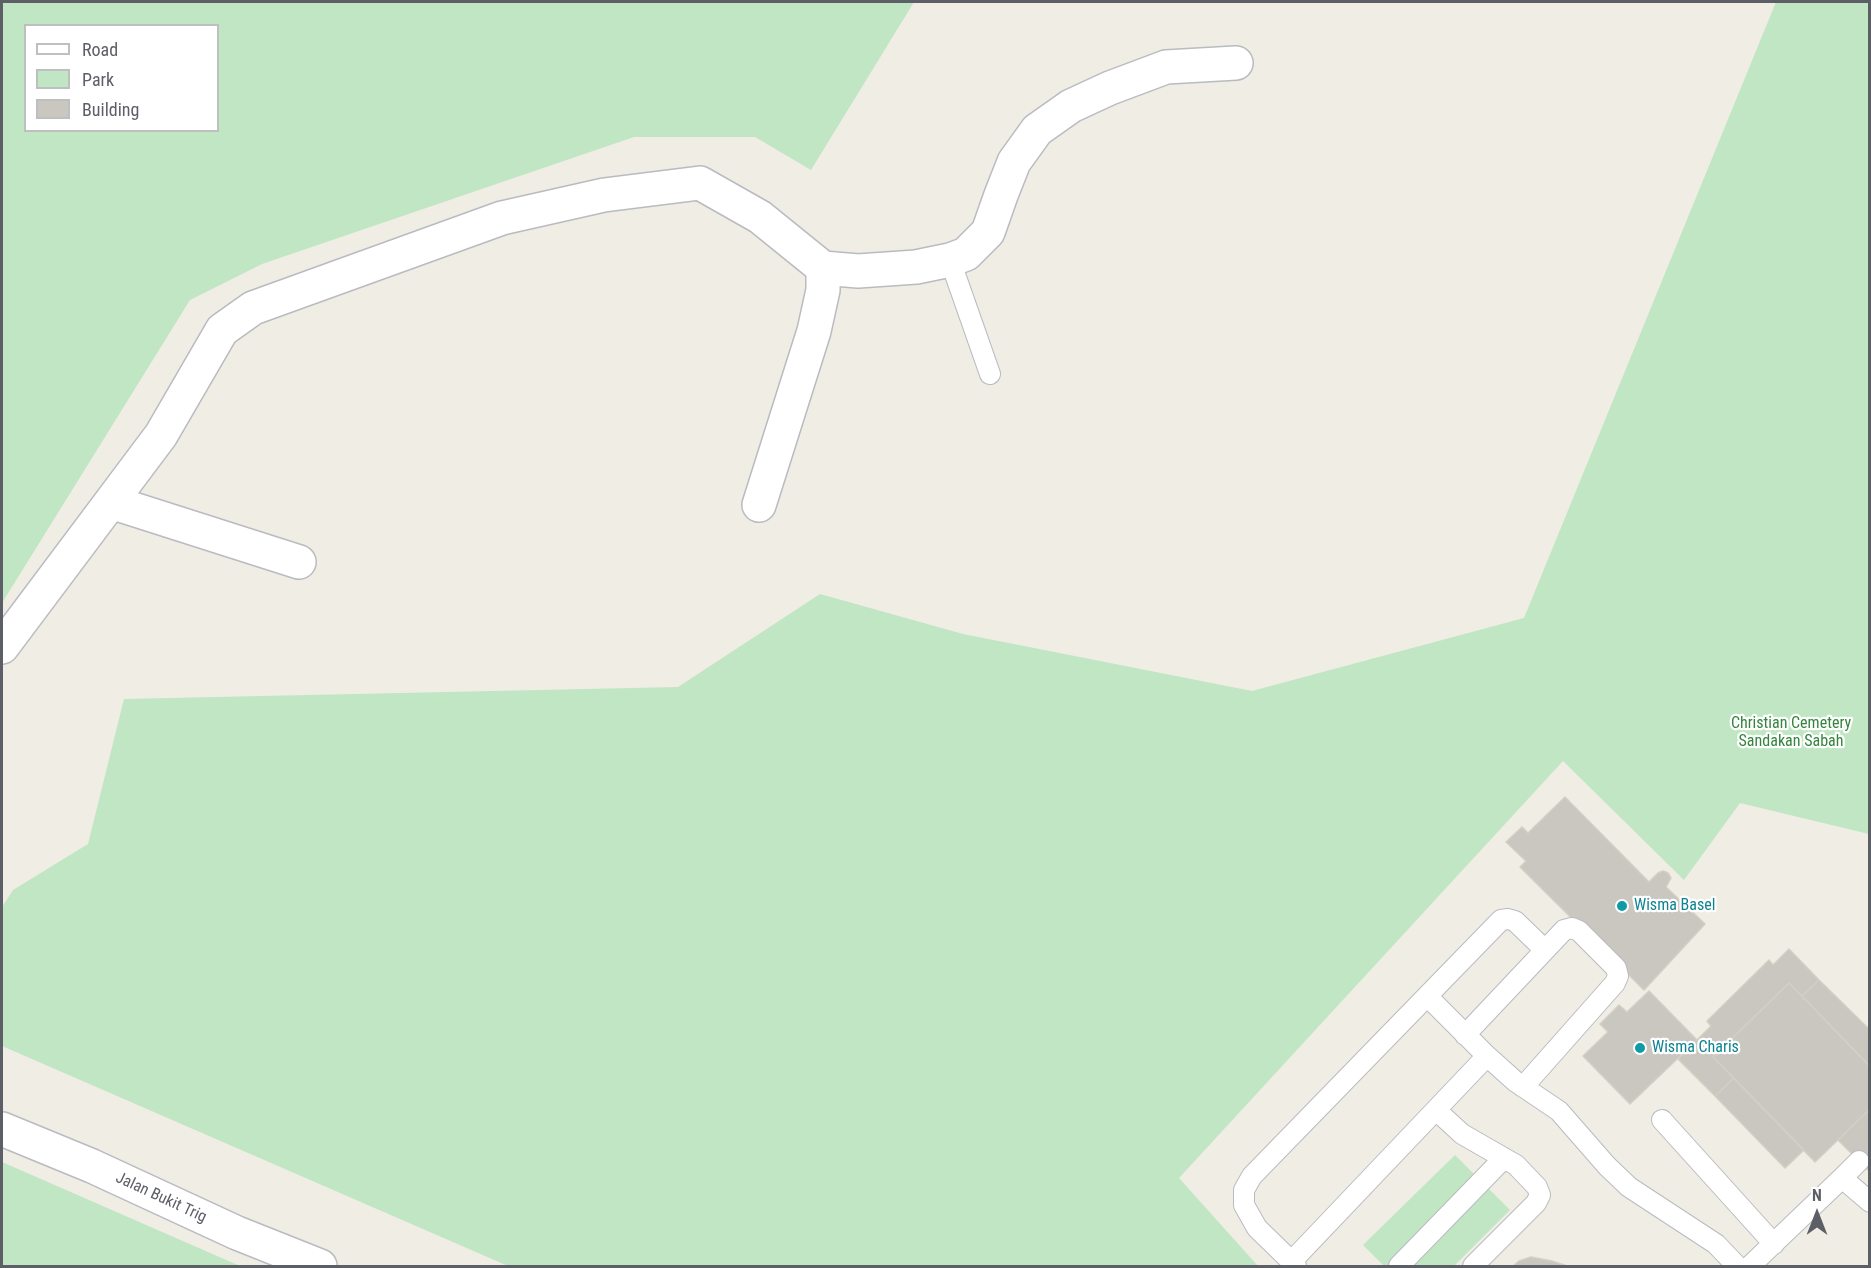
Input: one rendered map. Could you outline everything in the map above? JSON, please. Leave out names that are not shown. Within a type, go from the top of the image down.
[{"type":"street","points":[[2,647],[160,435],[222,330],[253,309],[502,218],[604,195],[700,183],[760,217],[824,268],[858,271],[916,267],[950,260],[966,254],[988,232],[1014,162],[1037,130],[1071,106],[1110,88],[1166,67],[1236,63]]},
{"type":"street","points":[[759,506],[814,331],[824,290],[824,268]]},
{"type":"street","points":[[111,502],[299,562]]},
{"type":"street","name":"Jalan Bukit Trig","points":[[2,1129],[92,1166],[237,1233],[320,1266]]},
{"type":"lane","points":[[950,260],[990,374]]},
{"type":"lane","points":[[1487,1056],[1293,1264],[1257,1228],[1244,1205],[1244,1190],[1252,1176],[1501,920],[1515,921],[1545,950]]},
{"type":"lane","points":[[1465,1035],[1564,930],[1572,928],[1579,931],[1616,968],[1618,976],[1615,983],[1522,1087]]},
{"type":"lane","points":[[1427,996],[1465,1035],[1522,1087],[1559,1111],[1607,1166],[1629,1187],[1716,1244],[1737,1266]]},
{"type":"lane","points":[[1437,1110],[1462,1134],[1516,1165],[1537,1188],[1540,1196],[1536,1203],[1473,1266]]},
{"type":"lane","points":[[1662,1120],[1774,1244]]},
{"type":"lane","points":[[1400,1266],[1504,1158]]},
{"type":"lane","points":[[1750,1266],[1858,1161]]},
{"type":"lane","points":[[1842,1178],[1869,1202]]},
{"type":"green space","points":[[2,2],[914,2],[811,170],[755,137],[634,137],[262,264],[190,300],[2,603]]},
{"type":"green space","name":"Christian Cemetery Sandakan Sabah","points":[[1776,2],[1869,2],[1869,834],[1740,803],[1684,880],[1563,761],[1179,1178],[1258,1266],[508,1266],[2,1046],[2,907],[13,890],[88,844],[124,699],[678,687],[820,594],[963,634],[1252,691],[1524,618]]},
{"type":"green space","points":[[1455,1155],[1510,1210],[1454,1266],[1384,1266],[1363,1245]]},
{"type":"green space","points":[[2,1162],[240,1266],[2,1266]]},
{"type":"building","name":"Wisma Basel","points":[[1565,797],[1649,882],[1658,873],[1663,871],[1668,873],[1671,878],[1666,887],[1705,924],[1644,990],[1520,867],[1526,861],[1506,842],[1522,827],[1528,833]]},
{"type":"building","points":[[1789,949],[1819,980],[1802,996],[1789,983],[1713,1057],[1734,1078],[1715,1096],[1678,1059],[1711,1026],[1707,1021],[1769,960],[1773,965]]},
{"type":"building","points":[[1819,980],[1870,1030],[1869,1066],[1802,996]]},
{"type":"building","points":[[1789,983],[1870,1066],[1870,1109],[1815,1162],[1713,1057]]},
{"type":"building","name":"Wisma Charis","points":[[1649,991],[1697,1040],[1630,1104],[1583,1056],[1608,1032],[1600,1024],[1619,1005],[1627,1012]]},
{"type":"building","points":[[1734,1078],[1804,1150],[1785,1168],[1715,1096]]},
{"type":"building","points":[[1870,1109],[1870,1172],[1838,1140]]},
{"type":"building","points":[[1531,1257],[1552,1261],[1567,1266],[1513,1266]]},
{"type":"place","name":"Wisma Basel","points":[[1622,906]]},
{"type":"place","name":"Wisma Charis","points":[[1640,1048]]}]
